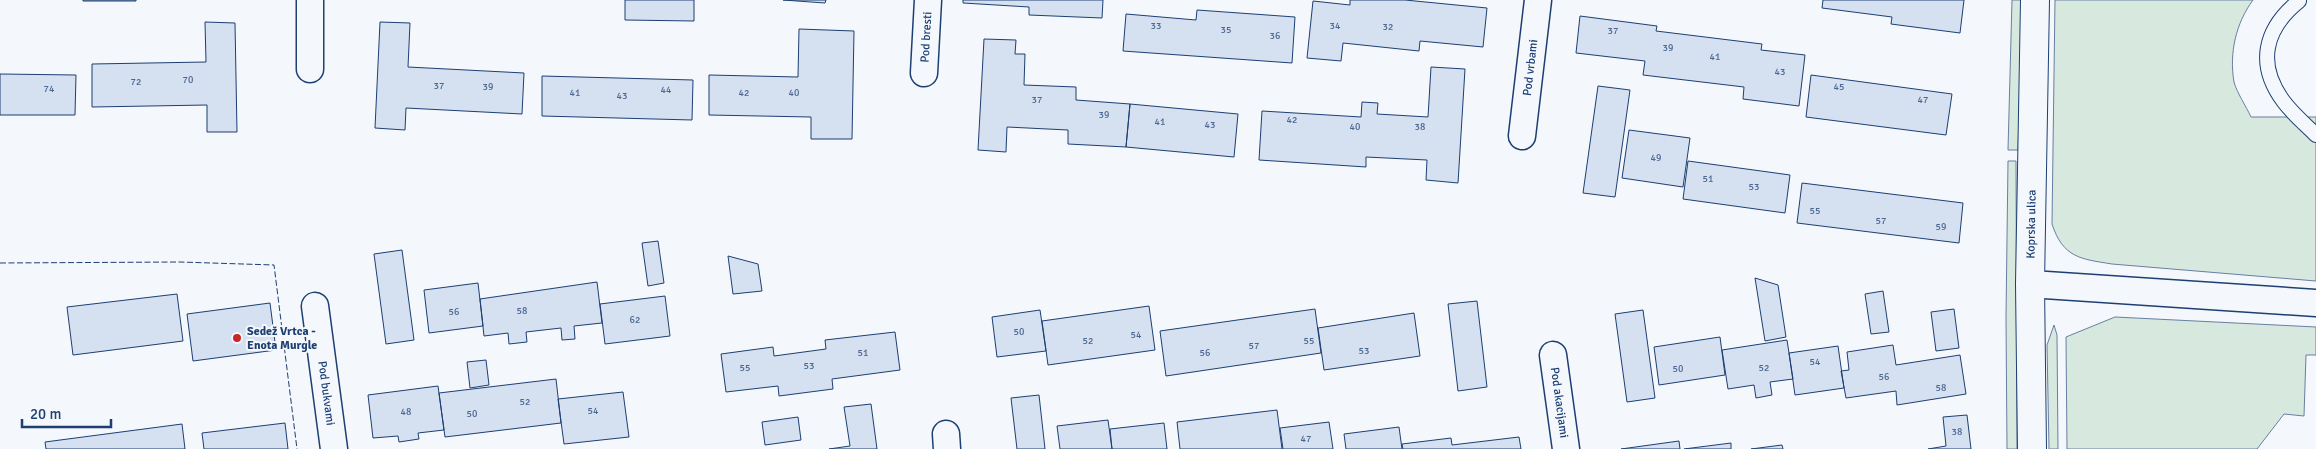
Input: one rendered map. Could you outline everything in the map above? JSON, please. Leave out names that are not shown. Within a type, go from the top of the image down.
[{"type":"street","points":[[310,0],[310,69]]},
{"type":"street","name":"Pod bresti","points":[[924,73],[928,0]]},
{"type":"street","name":"Pod vrbami","points":[[1522,136],[1538,0]]},
{"type":"street","name":"Koprska ulica","points":[[2032,449],[2030,284],[2035,0]]},
{"type":"street","points":[[2030,284],[2316,303]]},
{"type":"street","name":"Pod bukvami","points":[[315,306],[334,449]]},
{"type":"street","name":"Pod akacijami","points":[[1553,355],[1566,449]]},
{"type":"lane","points":[[2299,1],[2284,13],[2274,27],[2268,45],[2266,60],[2269,76],[2274,88],[2284,103],[2316,135]]},
{"type":"shaded area","points":[[2012,0],[2022,0],[2018,150],[2008,150]]},
{"type":"shaded area","points":[[2055,0],[2253,0],[2242,18],[2235,39],[2232,60],[2234,82],[2251,117],[2316,117],[2316,281],[2112,264],[2074,255],[2062,244],[2052,224]]},
{"type":"shaded area","points":[[2008,161],[2016,161],[2017,449],[2007,449]]},
{"type":"shaded area","points":[[2115,317],[2316,327],[2316,355],[2306,355],[2304,416],[2284,414],[2257,449],[2067,449],[2066,337]]},
{"type":"shaded area","points":[[2054,325],[2057,335],[2058,449],[2049,449],[2047,345]]},
{"type":"building","points":[[136,0],[136,1],[83,1]]},
{"type":"building","points":[[625,0],[694,0],[694,21],[625,20]]},
{"type":"building","points":[[783,0],[826,0],[825,3]]},
{"type":"building","points":[[963,0],[1103,0],[1102,18],[1029,15],[1029,7],[963,3]]},
{"type":"building","points":[[1350,0],[1405,0],[1487,8],[1483,47],[1420,41],[1419,51],[1343,43],[1341,61],[1307,58],[1313,1],[1350,5]]},
{"type":"building","points":[[1823,0],[1964,0],[1960,33],[1891,24],[1892,17],[1822,8]]},
{"type":"building","points":[[1197,10],[1295,17],[1292,63],[1123,51],[1126,14],[1196,20]]},
{"type":"building","points":[[1580,16],[1657,26],[1656,31],[1762,44],[1761,50],[1805,55],[1799,106],[1743,99],[1744,87],[1643,75],[1645,61],[1576,53]]},
{"type":"building","points":[[205,22],[235,23],[237,132],[207,132],[207,105],[92,107],[92,64],[206,62]]},
{"type":"building","points":[[380,22],[410,23],[408,67],[524,73],[522,114],[406,108],[405,130],[375,128]]},
{"type":"building","points":[[799,29],[854,31],[852,139],[811,139],[811,117],[709,115],[709,75],[798,77]]},
{"type":"building","points":[[984,39],[1016,40],[1015,54],[1025,54],[1024,85],[1076,87],[1076,100],[1130,104],[1126,147],[1068,144],[1068,130],[1007,127],[1006,152],[978,150]]},
{"type":"building","points":[[1431,67],[1465,69],[1458,183],[1426,180],[1427,160],[1366,157],[1366,167],[1259,160],[1262,111],[1361,117],[1362,102],[1378,103],[1377,114],[1428,117]]},
{"type":"building","points":[[0,74],[76,75],[75,115],[0,115]]},
{"type":"building","points":[[1811,75],[1952,94],[1946,135],[1806,117]]},
{"type":"building","points":[[542,76],[693,80],[692,120],[542,116]]},
{"type":"building","points":[[1598,86],[1630,90],[1615,197],[1583,193]]},
{"type":"building","points":[[1130,104],[1238,114],[1234,157],[1126,147]]},
{"type":"building","points":[[1629,130],[1690,138],[1683,187],[1622,178]]},
{"type":"building","points":[[1688,161],[1790,175],[1785,213],[1683,199]]},
{"type":"building","points":[[1802,183],[1963,203],[1959,243],[1797,223]]},
{"type":"building","points":[[658,241],[664,283],[648,286],[642,243]]},
{"type":"building","points":[[402,250],[414,340],[386,344],[374,254]]},
{"type":"building","points":[[728,256],[758,264],[762,291],[733,294]]},
{"type":"building","points":[[1755,278],[1778,285],[1786,337],[1765,341]]},
{"type":"building","points":[[597,282],[602,323],[574,326],[575,339],[562,340],[561,328],[526,332],[527,342],[509,344],[508,333],[484,336],[480,299]]},
{"type":"building","points":[[478,283],[483,326],[429,333],[424,290]]},
{"type":"building","points":[[1883,291],[1889,332],[1871,334],[1865,294]]},
{"type":"building","points":[[177,294],[183,341],[73,355],[67,307]]},
{"type":"building","points":[[665,296],[670,336],[605,344],[600,304]]},
{"type":"building","points":[[1477,301],[1487,387],[1458,391],[1448,304]]},
{"type":"building","points":[[270,303],[276,350],[193,361],[187,314]]},
{"type":"building","points":[[1149,306],[1155,350],[1048,365],[1042,321]]},
{"type":"building","points":[[1315,309],[1321,353],[1166,376],[1160,331]]},
{"type":"building","points":[[1954,309],[1959,348],[1936,351],[1931,312]]},
{"type":"building","points":[[1040,310],[1046,351],[997,357],[992,317]]},
{"type":"building","points":[[1643,310],[1655,398],[1627,402],[1615,314]]},
{"type":"building","points":[[1414,313],[1420,356],[1324,370],[1318,328]]},
{"type":"building","points":[[895,332],[900,370],[832,379],[833,389],[779,396],[778,386],[726,392],[721,354],[773,347],[774,356],[826,349],[825,340]]},
{"type":"building","points":[[1720,337],[1725,375],[1659,385],[1654,347]]},
{"type":"building","points":[[1787,340],[1793,379],[1770,382],[1772,395],[1756,398],[1754,385],[1728,389],[1722,350]]},
{"type":"building","points":[[1893,345],[1896,365],[1960,355],[1966,394],[1897,405],[1896,391],[1846,398],[1841,371],[1849,370],[1847,352]]},
{"type":"building","points":[[1838,346],[1844,388],[1795,395],[1789,353]]},
{"type":"building","points":[[486,360],[489,385],[470,388],[467,362]]},
{"type":"building","points":[[556,379],[561,423],[445,437],[439,393]]},
{"type":"building","points":[[438,386],[444,430],[418,433],[419,439],[399,442],[398,436],[373,438],[368,395]]},
{"type":"building","points":[[623,392],[629,437],[564,444],[558,399]]},
{"type":"building","points":[[1039,395],[1045,449],[1017,449],[1011,398]]},
{"type":"building","points":[[871,404],[877,449],[829,449],[850,446],[844,407]]},
{"type":"building","points":[[1277,410],[1282,449],[1180,449],[1177,422]]},
{"type":"building","points":[[1967,415],[1971,449],[1928,449],[1946,446],[1943,417]]},
{"type":"building","points":[[798,417],[801,440],[765,445],[762,422]]},
{"type":"building","points":[[1108,420],[1112,449],[1060,449],[1057,426]]},
{"type":"building","points":[[1329,422],[1333,449],[1283,449],[1280,428]]},
{"type":"building","points":[[285,423],[288,449],[204,449],[202,433]]},
{"type":"building","points":[[1164,423],[1167,449],[1112,449],[1110,429]]},
{"type":"building","points":[[182,424],[185,449],[46,449],[45,442]]},
{"type":"building","points":[[1399,427],[1402,449],[1346,449],[1344,434]]},
{"type":"building","points":[[1519,437],[1521,449],[1403,449],[1402,444],[1451,438],[1452,445]]},
{"type":"building","points":[[1679,441],[1680,449],[1621,449]]},
{"type":"building","points":[[1731,443],[1731,449],[1684,449]]},
{"type":"building","points":[[1782,445],[1783,449],[1751,449]]},
{"type":"fence","points":[[0,263],[180,262],[274,265],[297,449]]},
{"type":"place","name":"Sedež Vrtca - Enota Murgle","points":[[237,338]]}]
